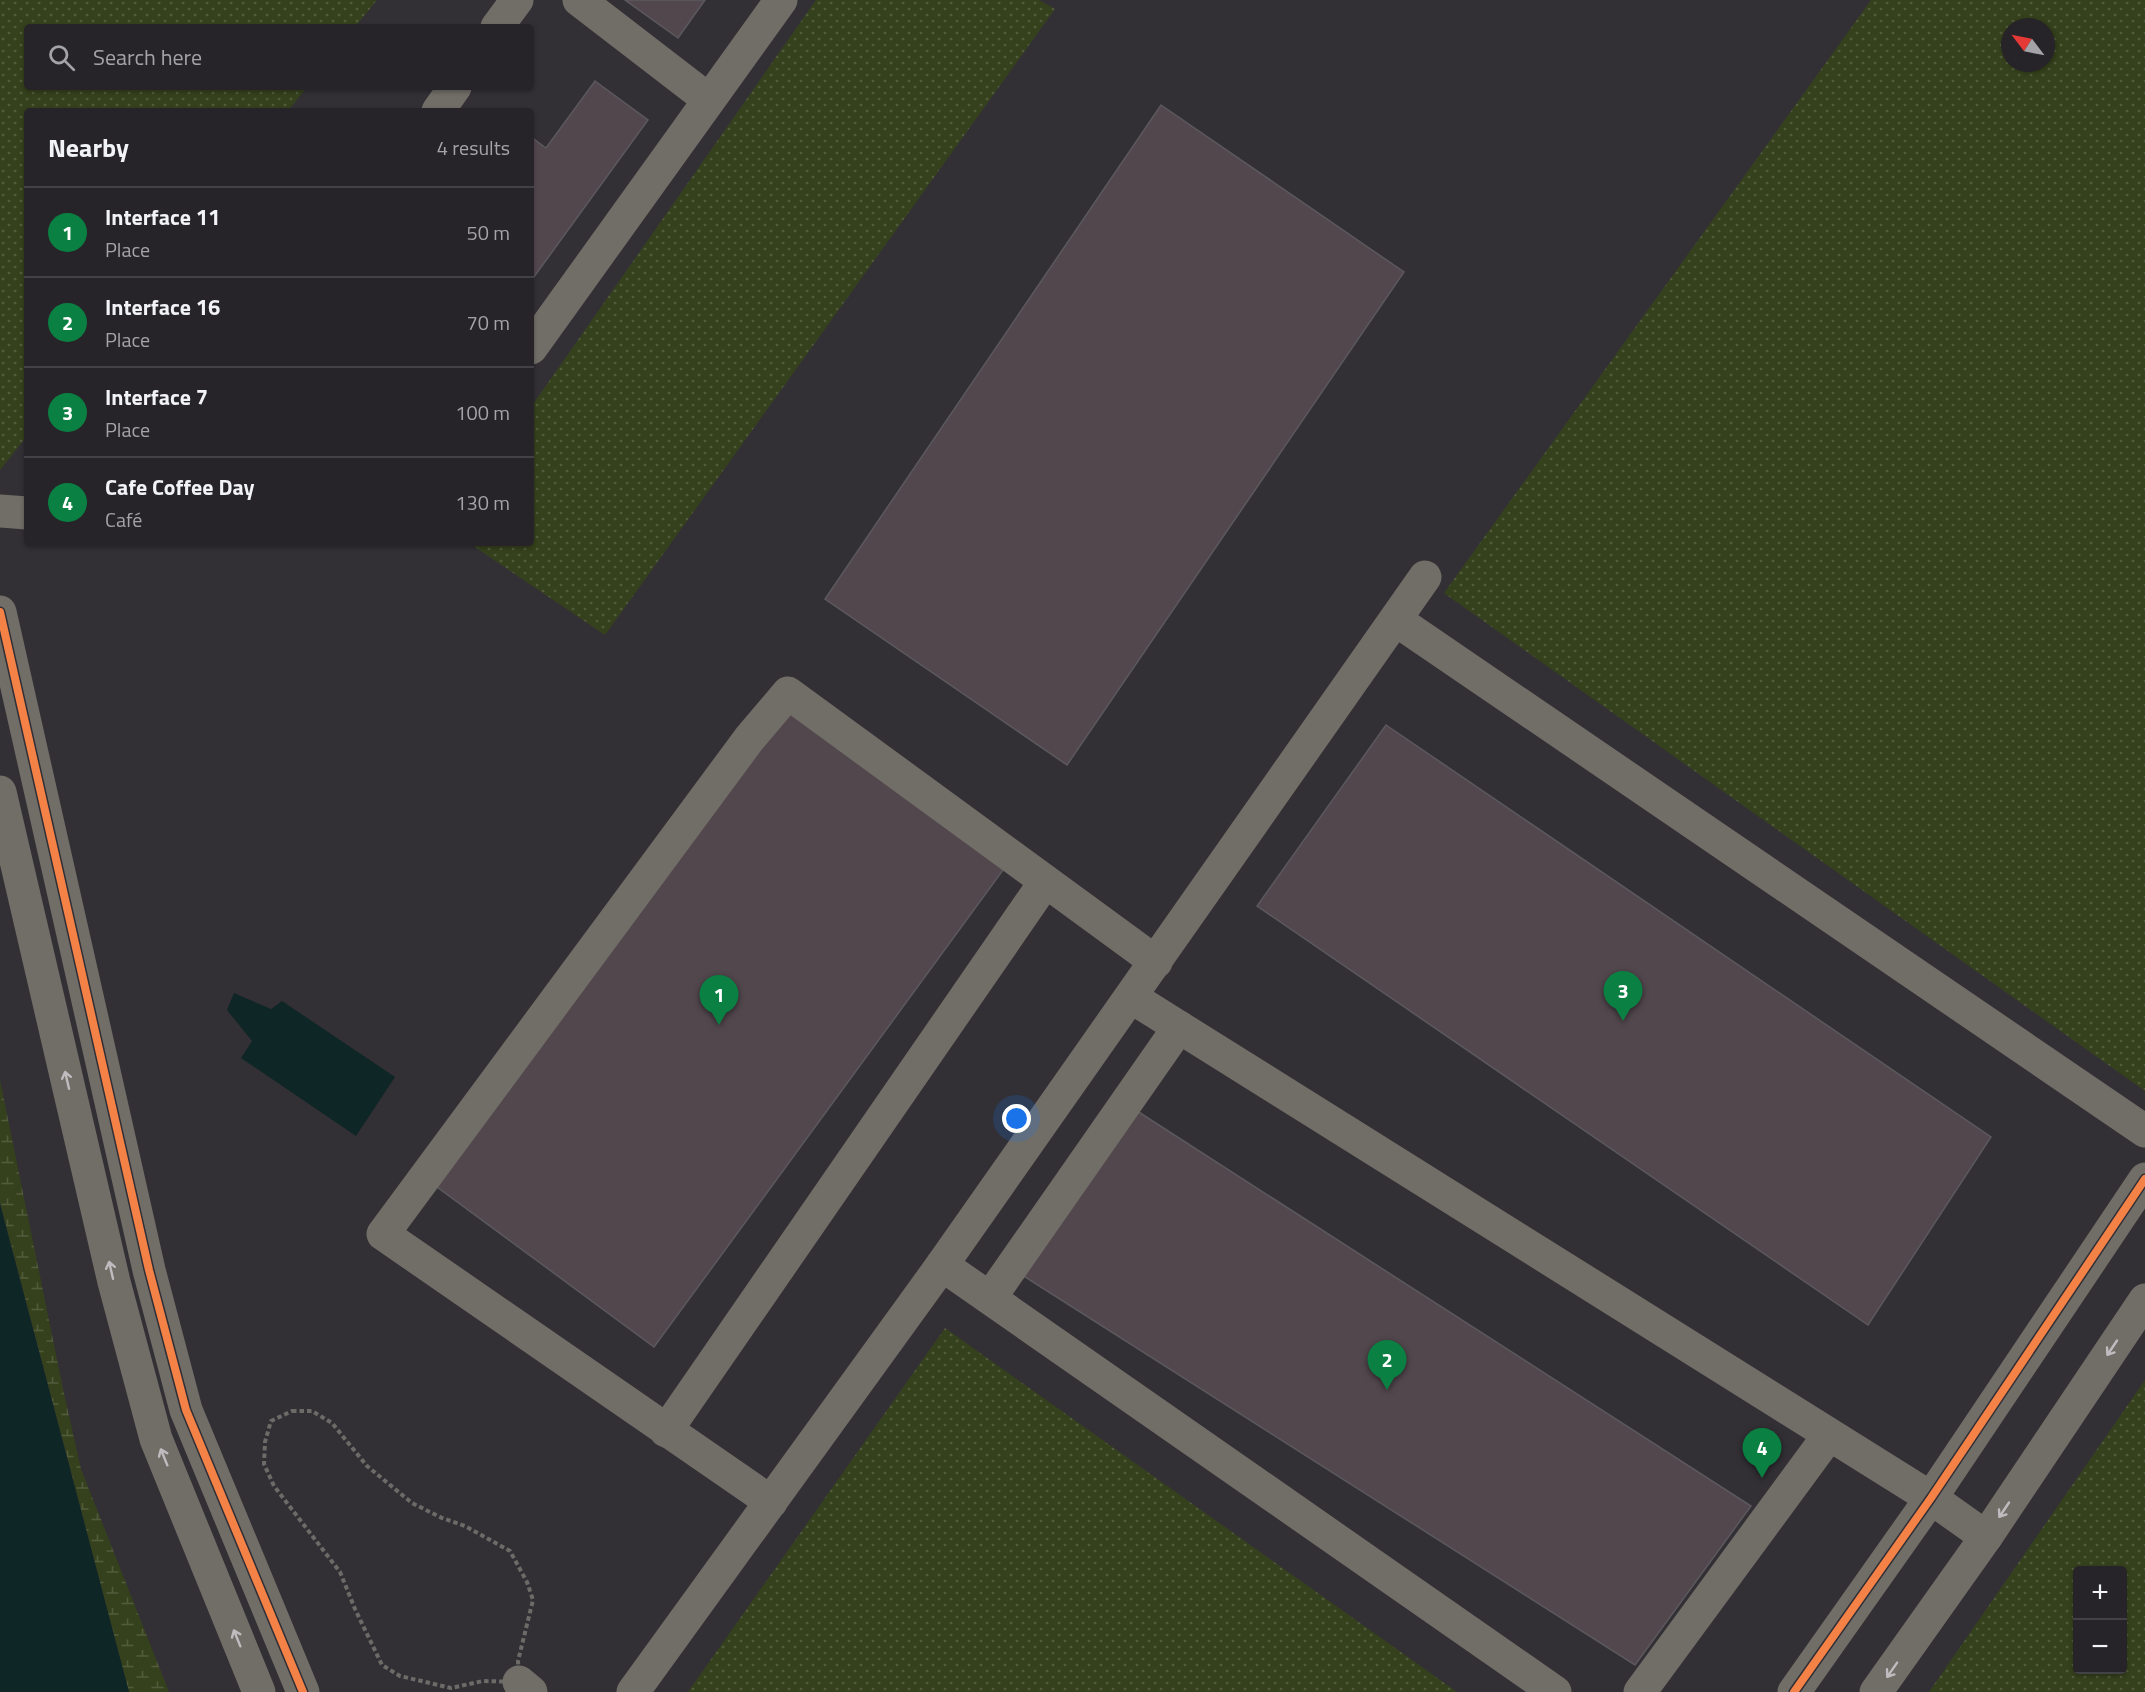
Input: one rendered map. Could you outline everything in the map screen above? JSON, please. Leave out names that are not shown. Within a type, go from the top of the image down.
[{"type":"street","points":[[499,24],[517,0]]},
{"type":"street","points":[[579,0],[709,100]]},
{"type":"street","points":[[534,344],[781,0]]},
{"type":"street","points":[[440,108],[453,90]]},
{"type":"street","points":[[0,511],[24,513]]},
{"type":"street","points":[[633,1692],[942,1265],[1425,577]]},
{"type":"street","points":[[0,612],[146,1259],[186,1410],[303,1692]]},
{"type":"street","points":[[1396,620],[2145,1131]]},
{"type":"street","points":[[771,1502],[383,1234],[749,739],[788,693],[1156,962]]},
{"type":"street","points":[[0,792],[114,1282],[156,1439],[259,1692]]},
{"type":"street","points":[[666,1431],[1046,882]]},
{"type":"street","points":[[1131,997],[1930,1498],[1986,1537]]},
{"type":"street","points":[[990,1298],[1179,1027]]},
{"type":"street","points":[[1794,1692],[1930,1498],[2145,1179]]},
{"type":"street","points":[[942,1265],[1555,1692]]},
{"type":"street","points":[[1876,1692],[1986,1537],[2145,1300]]},
{"type":"street","points":[[1640,1692],[1829,1435]]},
{"type":"path","points":[[312,1411],[332,1424],[367,1466],[412,1503],[442,1518],[465,1526],[510,1551],[527,1582],[533,1600],[518,1661],[525,1687],[483,1680],[451,1688],[400,1676],[382,1665],[340,1572],[274,1486],[264,1464],[265,1442],[271,1421],[292,1412],[312,1411]]},
{"type":"green space","points":[[0,0],[377,0],[357,24],[24,24],[24,90],[305,90],[290,108],[24,108],[24,440],[0,470]]},
{"type":"green space","points":[[816,0],[1039,0],[1055,9],[605,635],[473,546],[534,546],[534,403]]},
{"type":"green space","points":[[1871,0],[2145,0],[2145,1091],[1444,593]]},
{"type":"green space","points":[[0,1080],[81,1469],[169,1692],[129,1692],[0,1203]]},
{"type":"green space","points":[[945,1328],[1457,1692],[688,1692]]},
{"type":"green space","points":[[2145,1380],[2145,1692],[1929,1692]]},
{"type":"shaded area","points":[[234,993],[271,1009],[282,1001],[395,1077],[356,1136],[241,1058],[252,1041],[227,1010]]},
{"type":"shaded area","points":[[0,1204],[129,1692],[0,1692]]},
{"type":"building","points":[[625,0],[705,0],[678,38]]},
{"type":"building","points":[[595,81],[648,120],[534,277],[534,139],[546,148]]},
{"type":"building","points":[[1161,105],[1404,272],[1067,765],[825,599]]},
{"type":"building","points":[[785,703],[1006,866],[654,1347],[433,1184]]},
{"type":"building","points":[[1386,725],[1991,1137],[1868,1325],[1257,906]]},
{"type":"building","points":[[1134,1109],[1751,1506],[1635,1665],[1022,1275]]},
{"type":"cycle path","points":[[0,612],[149,1270],[186,1410],[303,1692]]},
{"type":"cycle path","points":[[1794,1692],[1931,1498],[2145,1179]]},
{"type":"place","name":"Interface 7","points":[[1623,1021]]},
{"type":"place","name":"Interface 11","points":[[719,1025]]},
{"type":"place","name":"Interface 16","points":[[1387,1390]]},
{"type":"place","name":"Cafe Coffee Day","points":[[1762,1478]]}]
